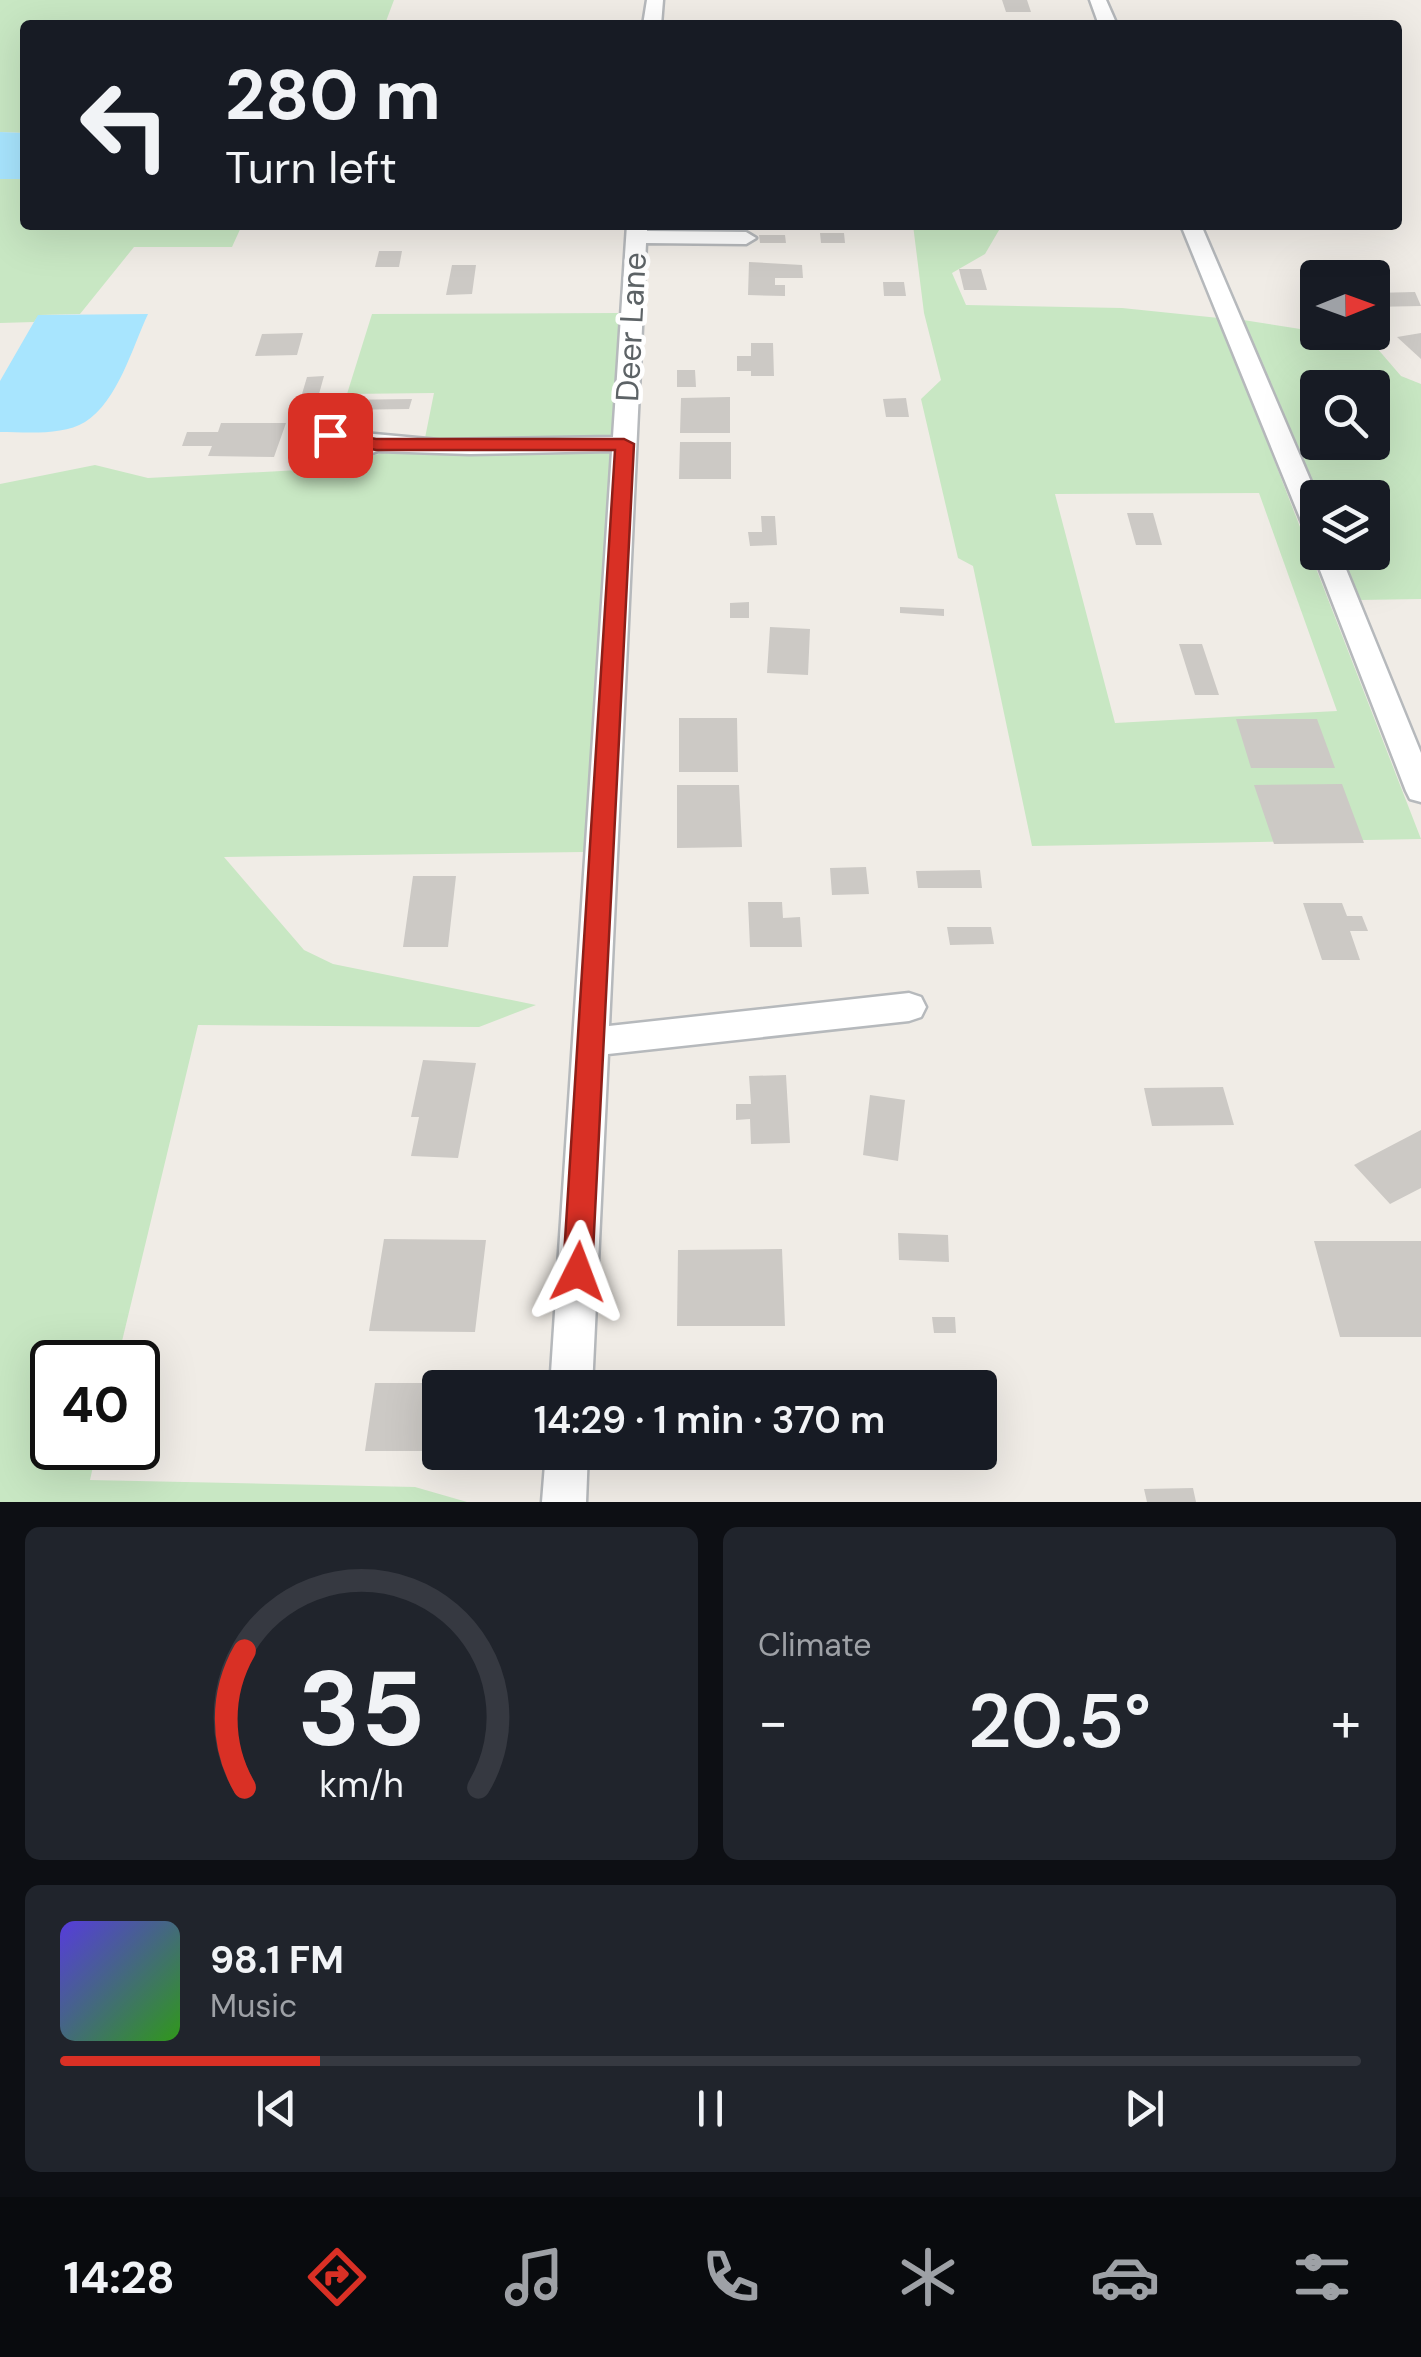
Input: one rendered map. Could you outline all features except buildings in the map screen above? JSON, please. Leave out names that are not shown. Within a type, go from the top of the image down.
[{"type":"street","points":[[1193,230],[1300,487]]},
{"type":"street","points":[[636,231],[746,238]]},
{"type":"street","name":"Deer Lane","points":[[572,1370],[636,231]]},
{"type":"street","points":[[376,444],[624,444]]},
{"type":"street","points":[[1333,570],[1421,791]]},
{"type":"street","points":[[591,1042],[908,1006]]},
{"type":"street","points":[[564,1502],[566,1470]]},
{"type":"green space","points":[[0,0],[394,0],[386,20],[20,20],[20,133],[0,132]]},
{"type":"green space","points":[[0,179],[20,179],[20,230],[240,230],[232,247],[134,247],[80,314],[39,315],[34,322],[0,323]]},
{"type":"green space","points":[[914,230],[999,230],[985,254],[952,273],[966,305],[1122,308],[1219,318],[1300,527],[1300,570],[1317,570],[1421,839],[1032,846],[973,566],[958,558],[921,399],[941,380],[924,313]],"holes":[[[1259,493],[1337,711],[1115,723],[1055,494]]]},
{"type":"green space","points":[[620,313],[612,438],[425,438],[434,393],[347,394],[372,314]]},
{"type":"green space","points":[[1243,320],[1300,329],[1300,350],[1379,350],[1401,376],[1421,384],[1421,599],[1359,600],[1347,570],[1390,570],[1390,480],[1311,480],[1302,460],[1390,460],[1390,370],[1300,370],[1300,455]]},
{"type":"green space","points":[[391,451],[611,451],[584,852],[224,857],[304,950],[333,964],[536,1005],[479,1027],[198,1025],[122,1340],[30,1340],[30,1470],[92,1470],[90,1480],[415,1487],[467,1502],[0,1502],[0,484],[95,465],[148,478],[318,469]]},
{"type":"water","points":[[0,132],[20,133],[20,179],[0,179]]},
{"type":"water","points":[[148,314],[115,388],[97,413],[76,426],[55,431],[0,432],[0,381],[38,315]]},
{"type":"route","points":[[330,435],[376,444],[624,444],[578,1272]]}]
